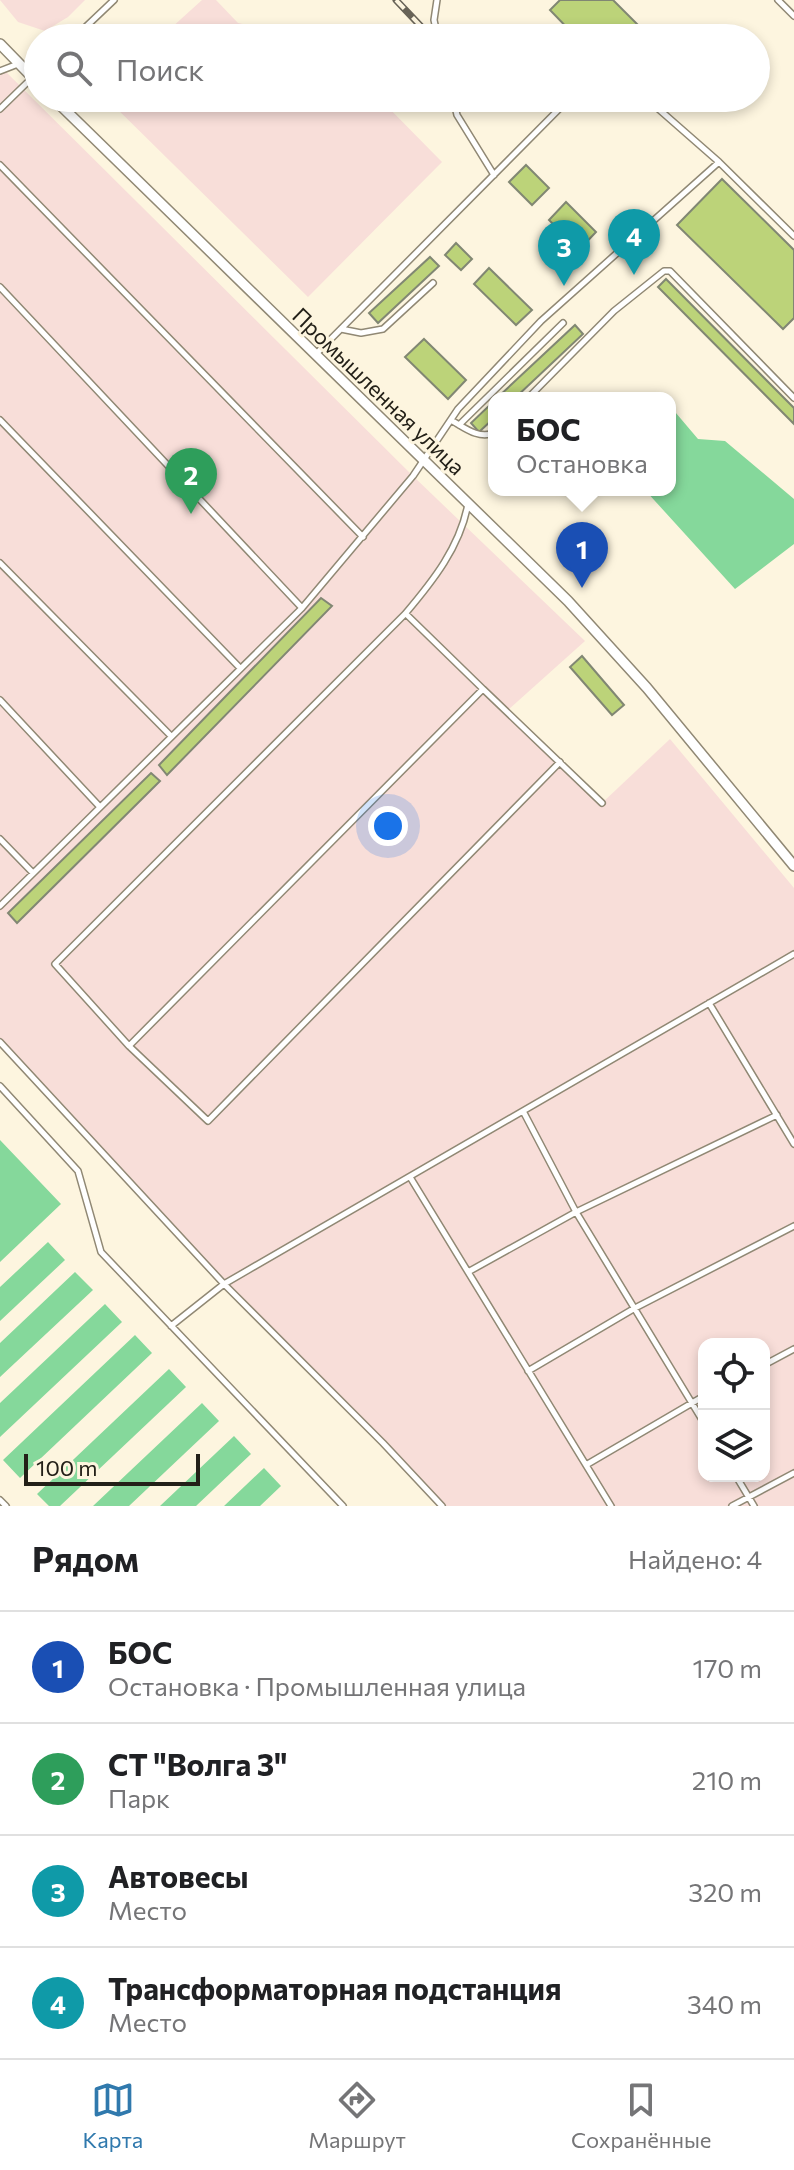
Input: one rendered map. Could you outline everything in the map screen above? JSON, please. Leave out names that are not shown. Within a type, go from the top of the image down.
[{"type":"street","points":[[0,44],[24,68]]},
{"type":"street","name":"Промышленная улица","points":[[67,112],[568,601],[647,688],[794,866]]},
{"type":"lane","points":[[89,24],[114,0]]},
{"type":"lane","points":[[435,24],[437,0]]},
{"type":"lane","points":[[778,0],[794,16]]},
{"type":"lane","points":[[0,71],[19,64]]},
{"type":"lane","points":[[0,109],[24,88]]},
{"type":"lane","points":[[456,112],[494,175]]},
{"type":"lane","points":[[315,354],[556,112]]},
{"type":"lane","points":[[662,112],[719,162],[794,236]]},
{"type":"lane","points":[[0,906],[302,608],[425,459],[458,409],[541,321],[719,162]]},
{"type":"lane","points":[[0,165],[363,537]]},
{"type":"lane","points":[[534,392],[614,311],[664,271],[670,271],[794,398]]},
{"type":"lane","points":[[340,329],[361,333],[383,329],[433,283]]},
{"type":"lane","points":[[0,287],[302,608]]},
{"type":"lane","points":[[493,392],[563,323]]},
{"type":"lane","points":[[459,425],[488,397]]},
{"type":"lane","points":[[0,420],[240,668]]},
{"type":"lane","points":[[451,420],[477,435],[488,435]]},
{"type":"lane","points":[[468,501],[464,522],[439,574],[405,614],[55,964],[129,1046],[208,1121],[560,762]]},
{"type":"lane","points":[[0,563],[171,736]]},
{"type":"lane","points":[[405,614],[602,803]]},
{"type":"lane","points":[[129,1046],[483,689]]},
{"type":"lane","points":[[0,700],[99,806]]},
{"type":"lane","points":[[0,839],[33,873]]},
{"type":"lane","points":[[171,1326],[224,1284],[794,954]]},
{"type":"lane","points":[[709,1003],[794,1144]]},
{"type":"lane","points":[[0,1042],[224,1284],[442,1506]]},
{"type":"lane","points":[[0,1086],[78,1171],[101,1252],[343,1506]]},
{"type":"lane","points":[[523,1111],[576,1212],[698,1413]]},
{"type":"lane","points":[[468,1272],[576,1212],[777,1115]]},
{"type":"lane","points":[[410,1177],[611,1506]]},
{"type":"lane","points":[[528,1371],[635,1308],[794,1226]]},
{"type":"lane","points":[[770,1362],[794,1349]]},
{"type":"lane","points":[[586,1465],[698,1400]]},
{"type":"lane","points":[[732,1506],[794,1473]]},
{"type":"lane","points":[[740,1482],[754,1506]]},
{"type":"lane","points":[[0,1500],[6,1506]]},
{"type":"shaded area","points":[[0,0],[85,0],[56,24],[18,22]]},
{"type":"shaded area","points":[[202,0],[216,0],[242,24],[175,24]]},
{"type":"shaded area","points":[[0,66],[24,90],[24,112],[46,112],[413,476],[585,641],[507,711],[602,803],[670,739],[794,888],[794,1506],[442,1506],[224,1284],[0,1042]]},
{"type":"shaded area","points":[[120,112],[393,112],[442,162],[308,297]]},
{"type":"shaded area","points":[[676,413],[698,439],[725,441],[794,499],[794,544],[735,589],[650,496],[676,496]]},
{"type":"shaded area","points":[[0,1140],[61,1204],[0,1262]]},
{"type":"shaded area","points":[[48,1242],[65,1260],[0,1321],[0,1287]]},
{"type":"shaded area","points":[[75,1272],[93,1290],[0,1377],[0,1343]]},
{"type":"shaded area","points":[[105,1304],[122,1322],[0,1437],[0,1403]]},
{"type":"shaded area","points":[[135,1335],[152,1353],[20,1478],[3,1460]]},
{"type":"shaded area","points":[[169,1369],[186,1387],[60,1506],[49,1506],[37,1494]]},
{"type":"shaded area","points":[[202,1403],[219,1421],[129,1506],[93,1506]]},
{"type":"shaded area","points":[[234,1436],[251,1454],[196,1506],[160,1506]]},
{"type":"shaded area","points":[[264,1468],[281,1486],[260,1506],[224,1506]]},
{"type":"building","points":[[560,0],[613,0],[637,24],[564,24],[550,10]]},
{"type":"building","points":[[526,165],[549,188],[532,205],[509,182]]},
{"type":"building","points":[[722,179],[794,250],[794,318],[783,329],[677,225]]},
{"type":"building","points":[[566,202],[596,232],[579,250],[549,220]]},
{"type":"building","points":[[456,243],[472,259],[461,270],[445,255]]},
{"type":"building","points":[[430,257],[439,266],[378,323],[369,313]]},
{"type":"building","points":[[489,268],[532,310],[516,325],[474,284]]},
{"type":"building","points":[[666,279],[794,408],[794,424],[658,287]]},
{"type":"building","points":[[575,325],[583,334],[521,392],[503,392]]},
{"type":"building","points":[[424,339],[466,380],[448,399],[405,357]]},
{"type":"building","points":[[488,407],[488,424],[479,432],[471,423]]},
{"type":"building","points":[[321,598],[332,606],[167,775],[159,765]]},
{"type":"building","points":[[582,656],[624,705],[612,715],[570,667]]},
{"type":"building","points":[[151,773],[160,781],[17,923],[8,913]]},
{"type":"railway","points":[[396,0],[419,24]]},
{"type":"place","name":"Трансформаторная подстанция","points":[[634,275]]},
{"type":"place","name":"Автовесы","points":[[564,286]]},
{"type":"place","name":"СТ \"Волга 3\"","points":[[191,514]]},
{"type":"place","name":"БОС","points":[[582,588]]}]
